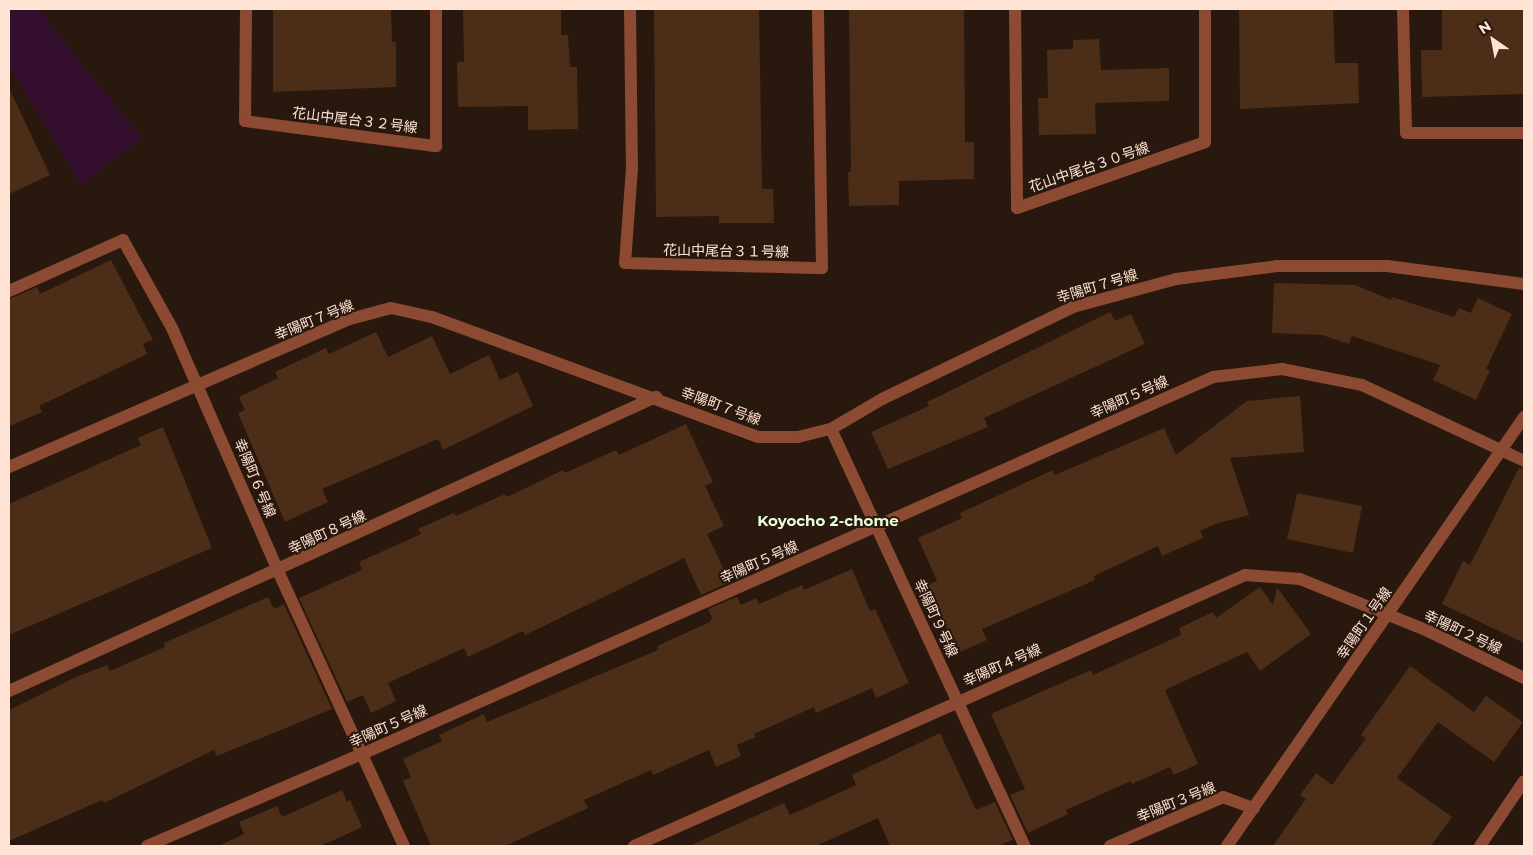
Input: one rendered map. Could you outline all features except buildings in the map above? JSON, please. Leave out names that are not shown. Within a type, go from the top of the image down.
[{"type":"street","name":"花山中尾台３２号線","points":[[246,9],[245,121],[436,146],[436,9]]},
{"type":"street","name":"花山中尾台３１号線","points":[[630,9],[632,168],[625,263],[822,268],[818,9]]},
{"type":"street","name":"花山中尾台３０号線","points":[[1015,9],[1017,208],[1205,142],[1205,9]]},
{"type":"street","points":[[1402,9],[1406,133],[1524,134]]},
{"type":"street","name":"幸陽町６号線","points":[[9,291],[124,240],[172,328],[278,571],[404,846]]},
{"type":"street","name":"幸陽町７号線","points":[[9,467],[350,320],[391,308],[432,317],[656,397],[758,437],[798,437],[831,430],[882,398],[1073,307],[1176,279],[1277,266],[1387,266],[1524,284]]},
{"type":"street","name":"幸陽町５号線","points":[[147,846],[362,754],[1213,377],[1282,369],[1362,385],[1524,461]]},
{"type":"street","name":"幸陽町８号線","points":[[9,691],[278,571],[656,397]]},
{"type":"street","name":"幸陽町１号線","points":[[1227,846],[1388,616],[1500,449],[1524,417]]},
{"type":"street","name":"幸陽町９号線","points":[[831,430],[878,526],[1025,846]]},
{"type":"street","name":"幸陽町４号線","points":[[634,846],[958,700],[1246,574],[1300,579],[1388,616]]},
{"type":"street","name":"幸陽町２号線","points":[[1388,616],[1428,631],[1524,678]]},
{"type":"street","points":[[1480,846],[1524,781]]},
{"type":"street","name":"幸陽町３号線","points":[[1110,846],[1223,797],[1254,808]]},
{"type":"shaded area","points":[[9,9],[41,9],[47,21],[142,138],[81,185],[9,66]]},
{"type":"district","name":"Koyocho 2-chome","points":[[828,521]]}]
